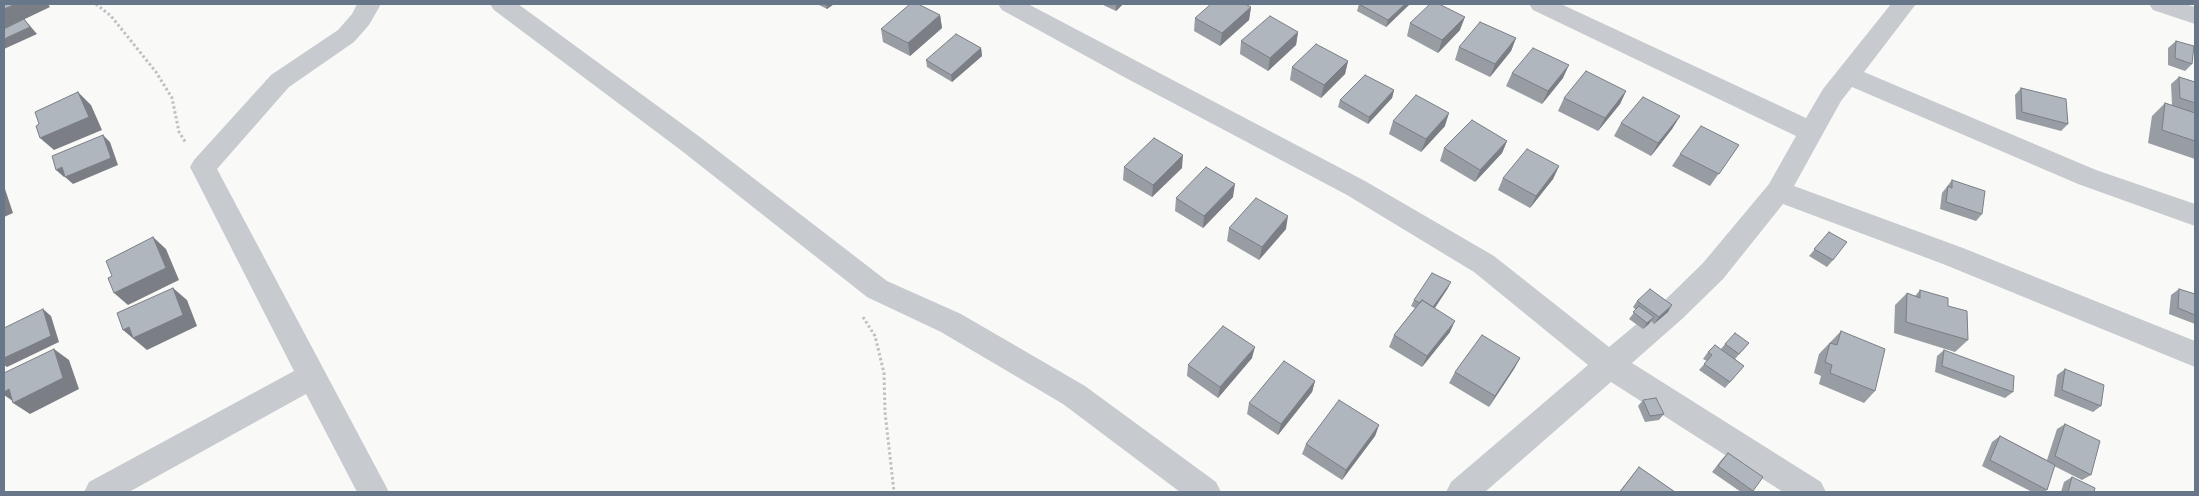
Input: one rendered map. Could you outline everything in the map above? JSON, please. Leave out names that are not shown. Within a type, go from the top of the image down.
[{"type":"street","points":[[369,4],[361,19],[346,36],[280,81],[202,167],[372,492]]},
{"type":"street","points":[[502,4],[746,186],[877,288],[952,323],[1074,395],[1205,492]]},
{"type":"street","points":[[1010,4],[1365,193],[1484,264],[1608,364],[1810,492]]},
{"type":"street","points":[[1541,4],[1812,132]]},
{"type":"street","points":[[1462,492],[1608,364],[1672,311],[1713,270],[1778,191],[1832,95],[1904,4]]},
{"type":"street","points":[[2161,4],[2195,16]]},
{"type":"street","points":[[1848,75],[2086,177],[2195,216]]},
{"type":"street","points":[[1778,191],[1953,256],[2195,354]]},
{"type":"street","points":[[100,492],[312,376]]},
{"type":"path","points":[[96,4],[111,16],[156,72],[172,98],[179,132],[202,167]]},
{"type":"path","points":[[862,314],[875,336],[884,373],[884,412],[894,492]]},
{"type":"building","points":[[4,4],[16,4],[4,9]]},
{"type":"building","points":[[910,4],[918,4],[940,15],[908,43],[881,29]]},
{"type":"building","points":[[1211,4],[1245,4],[1251,7],[1222,33],[1195,18]]},
{"type":"building","points":[[1359,4],[1405,4],[1388,20]]},
{"type":"building","points":[[1430,4],[1439,4],[1465,17],[1442,40],[1410,23]]},
{"type":"building","points":[[1270,16],[1298,32],[1270,58],[1241,41]]},
{"type":"building","points":[[24,19],[30,27],[4,39],[4,29]]},
{"type":"building","points":[[1480,22],[1516,38],[1495,64],[1459,47]]},
{"type":"building","points":[[956,34],[981,48],[951,75],[926,60]]},
{"type":"building","points":[[2176,41],[2194,46],[2192,64],[2175,58]]},
{"type":"building","points":[[1316,44],[1348,61],[1324,85],[1292,67]]},
{"type":"building","points":[[1533,48],[1569,65],[1548,91],[1512,73]]},
{"type":"building","points":[[1586,71],[1626,91],[1605,118],[1564,98]]},
{"type":"building","points":[[1365,75],[1394,90],[1369,117],[1340,100]]},
{"type":"building","points":[[2179,77],[2195,82],[2195,103],[2180,98]]},
{"type":"building","points":[[2021,88],[2066,99],[2068,124],[2022,112]]},
{"type":"building","points":[[78,92],[89,117],[40,138],[36,126],[39,124],[35,112]]},
{"type":"building","points":[[1416,95],[1449,113],[1426,139],[1393,121]]},
{"type":"building","points":[[1643,97],[1680,116],[1658,143],[1621,123]]},
{"type":"building","points":[[2165,103],[2195,113],[2195,141],[2162,130]]},
{"type":"building","points":[[1472,120],[1507,141],[1480,170],[1444,148]]},
{"type":"building","points":[[1701,126],[1739,145],[1719,174],[1680,154]]},
{"type":"building","points":[[103,135],[111,158],[65,177],[62,167],[56,170],[52,156]]},
{"type":"building","points":[[1154,138],[1183,155],[1153,185],[1124,167]]},
{"type":"building","points":[[1527,149],[1559,166],[1536,196],[1503,178]]},
{"type":"building","points":[[1206,167],[1235,184],[1204,216],[1176,198]]},
{"type":"building","points":[[1952,180],[1985,191],[1982,214],[1946,202],[1948,186],[1952,188]]},
{"type":"building","points":[[1256,198],[1288,216],[1262,247],[1229,228]]},
{"type":"building","points":[[1829,232],[1847,242],[1833,260],[1814,249]]},
{"type":"building","points":[[153,237],[166,268],[114,293],[108,278],[112,276],[106,261]]},
{"type":"building","points":[[1432,273],[1451,282],[1433,307],[1422,300],[1420,303],[1414,300]]},
{"type":"building","points":[[173,288],[183,315],[133,338],[129,327],[123,330],[117,313]]},
{"type":"building","points":[[1650,289],[1672,305],[1659,317],[1637,301]]},
{"type":"building","points":[[2179,289],[2195,294],[2195,315],[2178,308]]},
{"type":"building","points":[[1920,290],[1948,298],[1948,306],[1967,311],[1968,340],[1906,322],[1907,293],[1920,298]]},
{"type":"building","points":[[1422,300],[1455,321],[1427,356],[1394,335]]},
{"type":"building","points":[[1639,306],[1654,317],[1647,323],[1633,312]]},
{"type":"building","points":[[43,309],[51,336],[4,358],[4,328]]},
{"type":"building","points":[[1223,326],[1255,347],[1220,387],[1188,365]]},
{"type":"building","points":[[1841,331],[1885,349],[1875,391],[1830,373],[1832,365],[1825,362],[1830,343],[1837,345]]},
{"type":"building","points":[[1735,333],[1749,343],[1739,354],[1725,344]]},
{"type":"building","points":[[1482,335],[1520,358],[1495,396],[1455,372]]},
{"type":"building","points":[[1715,345],[1744,366],[1730,382],[1704,364],[1712,355],[1708,352]]},
{"type":"building","points":[[54,349],[63,378],[13,403],[9,389],[4,392],[4,373]]},
{"type":"building","points":[[1944,350],[2014,376],[2013,392],[1942,366]]},
{"type":"building","points":[[1284,361],[1315,381],[1281,424],[1249,403]]},
{"type":"building","points":[[2065,369],[2104,385],[2101,406],[2062,390]]},
{"type":"building","points":[[1656,398],[1664,414],[1650,416],[1643,400]]},
{"type":"building","points":[[1339,400],[1379,425],[1346,470],[1306,444]]},
{"type":"building","points":[[2065,424],[2100,441],[2091,475],[2055,456]]},
{"type":"building","points":[[2000,436],[2055,465],[2047,490],[1990,460]]},
{"type":"building","points":[[1728,453],[1763,477],[1753,491],[1718,466]]},
{"type":"building","points":[[1639,467],[1675,492],[1620,492]]},
{"type":"building","points":[[2072,477],[2095,488],[2094,492],[2068,492]]}]
